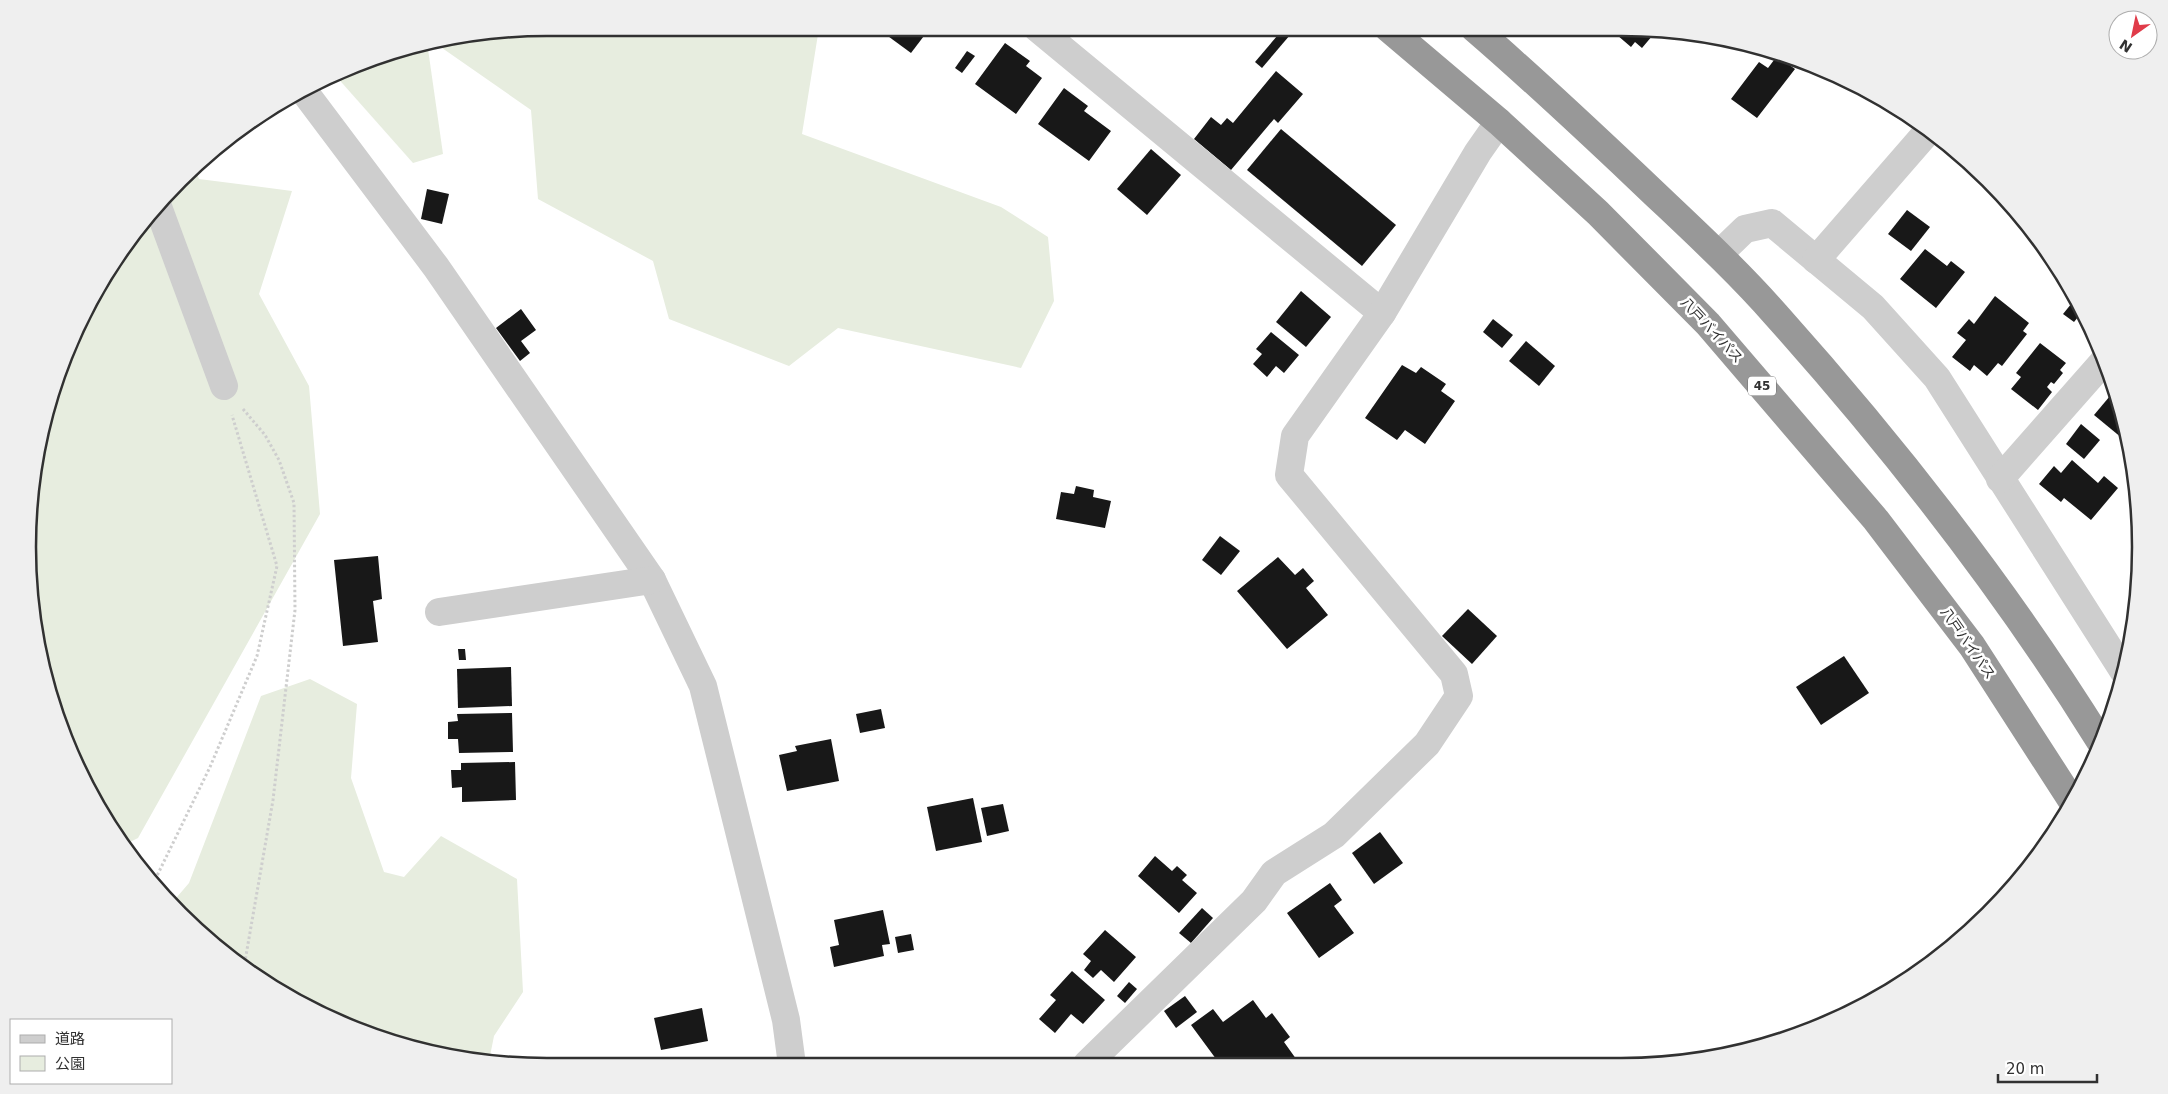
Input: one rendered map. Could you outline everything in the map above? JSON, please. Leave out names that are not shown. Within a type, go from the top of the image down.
[{"type":"highway","name":"八戸バイパス","points":[[1397,36],[1499,122],[1598,212],[1701,317],[1793,421],[1876,520],[1972,646],[2067,794]]},
{"type":"highway","points":[[1483,36],[1529,75],[1718,254],[1776,315],[1930,498],[2048,658],[2096,734]]},
{"type":"street","points":[[1048,36],[1382,313]]},
{"type":"street","points":[[308,96],[436,267],[652,580],[703,686],[786,1020],[791,1058]]},
{"type":"street","points":[[1093,1058],[1254,901],[1274,873],[1334,835],[1420,750],[1459,696],[1454,674],[1289,476],[1295,436],[1382,313],[1478,152],[1499,122]]},
{"type":"street","points":[[1816,260],[1924,136]]},
{"type":"street","points":[[160,213],[224,386]]},
{"type":"street","points":[[1718,254],[1745,229],[1772,223],[1873,307],[1937,378],[2118,663]]},
{"type":"street","points":[[2000,479],[2099,367]]},
{"type":"street","points":[[439,612],[652,580]]},
{"type":"path","points":[[157,876],[210,767],[257,656],[277,566],[253,491],[224,386]]},
{"type":"path","points":[[224,386],[265,435],[279,460],[294,503],[295,610],[273,800],[245,959]]},
{"type":"green space","points":[[818,36],[802,134],[1001,207],[1048,237],[1054,301],[1021,368],[838,328],[789,366],[669,319],[653,261],[538,199],[531,110],[441,47],[514,37]]},
{"type":"green space","points":[[428,51],[443,154],[413,163],[340,80],[383,63]]},
{"type":"green space","points":[[197,175],[199,179],[292,191],[259,294],[309,386],[320,514],[138,838],[130,842],[122,831],[89,773],[63,711],[46,647],[41,614],[37,580],[37,514],[46,447],[54,415],[63,383],[89,321],[122,263],[142,236],[163,210]]},
{"type":"green space","points":[[310,679],[357,704],[351,778],[384,872],[404,877],[441,836],[517,879],[523,992],[494,1036],[490,1054],[447,1048],[383,1031],[321,1005],[263,972],[210,931],[176,898],[189,883],[261,696]]},
{"type":"building","points":[[888,36],[924,36],[911,53]]},
{"type":"building","points":[[1277,36],[1289,36],[1262,68],[1255,62]]},
{"type":"building","points":[[1618,36],[1651,37],[1642,48],[1635,42],[1631,47]]},
{"type":"building","points":[[1005,43],[1030,61],[1026,66],[1042,78],[1016,114],[975,84]]},
{"type":"building","points":[[967,51],[975,56],[962,73],[955,68]]},
{"type":"building","points":[[1774,60],[1789,64],[1795,69],[1757,118],[1731,99],[1759,62],[1768,68]]},
{"type":"building","points":[[1276,71],[1303,94],[1278,123],[1274,119],[1231,170],[1194,139],[1211,117],[1221,125],[1227,118],[1233,123]]},
{"type":"building","points":[[1064,88],[1088,106],[1084,111],[1111,131],[1089,161],[1038,124]]},
{"type":"building","points":[[1281,129],[1396,225],[1362,266],[1247,170]]},
{"type":"building","points":[[1151,149],[1181,175],[1147,215],[1117,189]]},
{"type":"building","points":[[427,189],[449,194],[442,224],[421,219]]},
{"type":"building","points":[[1907,210],[1930,227],[1911,251],[1888,234]]},
{"type":"building","points":[[1925,249],[1947,266],[1951,261],[1965,272],[1936,308],[1900,279]]},
{"type":"building","points":[[1301,291],[1331,317],[1306,347],[1276,322]]},
{"type":"building","points":[[1995,296],[2029,323],[2023,331],[2027,334],[2002,366],[1998,363],[1987,376],[1974,365],[1970,371],[1952,357],[1966,340],[1957,333],[1969,319],[1974,324]]},
{"type":"building","points":[[2070,305],[2077,318],[2074,322],[2063,314]]},
{"type":"building","points":[[521,309],[536,330],[521,341],[530,353],[520,361],[496,328]]},
{"type":"building","points":[[1493,319],[1513,335],[1502,348],[1483,332]]},
{"type":"building","points":[[1271,332],[1299,355],[1284,373],[1276,366],[1267,377],[1253,364],[1262,354],[1256,349]]},
{"type":"building","points":[[1526,341],[1555,366],[1539,386],[1509,361]]},
{"type":"building","points":[[2040,343],[2066,363],[2060,370],[2063,373],[2054,384],[2051,382],[2047,387],[2052,392],[2038,410],[2011,389],[2021,377],[2016,373]]},
{"type":"building","points":[[1402,365],[1416,373],[1421,367],[1446,384],[1441,391],[1455,401],[1425,444],[1405,430],[1397,440],[1365,418]]},
{"type":"building","points":[[2109,397],[2119,436],[2094,415]]},
{"type":"building","points":[[2081,424],[2100,440],[2084,459],[2066,444]]},
{"type":"building","points":[[2072,460],[2098,483],[2104,476],[2118,488],[2091,520],[2064,498],[2061,502],[2039,484],[2054,466],[2061,473]]},
{"type":"building","points":[[1076,486],[1094,490],[1093,497],[1111,501],[1105,528],[1056,519],[1061,492],[1074,494]]},
{"type":"building","points":[[1220,536],[1240,551],[1221,575],[1202,560]]},
{"type":"building","points":[[378,556],[382,599],[373,601],[378,642],[343,646],[334,560]]},
{"type":"building","points":[[1278,557],[1295,575],[1303,568],[1314,581],[1306,588],[1328,615],[1287,649],[1237,591]]},
{"type":"building","points":[[1468,609],[1497,636],[1472,664],[1442,636]]},
{"type":"building","points":[[458,649],[465,649],[466,660],[459,660]]},
{"type":"building","points":[[1844,656],[1869,693],[1821,725],[1796,687]]},
{"type":"building","points":[[511,667],[512,706],[458,708],[457,669]]},
{"type":"building","points":[[881,709],[885,728],[860,733],[856,714]]},
{"type":"building","points":[[512,713],[513,752],[459,753],[458,739],[448,739],[448,722],[458,721],[457,714]]},
{"type":"building","points":[[831,739],[839,781],[787,791],[779,755],[797,751],[795,746]]},
{"type":"building","points":[[515,762],[516,800],[462,802],[462,787],[452,788],[451,770],[461,770],[461,763]]},
{"type":"building","points":[[973,798],[982,842],[936,851],[927,807]]},
{"type":"building","points":[[1003,804],[1009,831],[987,836],[981,808]]},
{"type":"building","points":[[1380,832],[1403,863],[1374,884],[1352,853]]},
{"type":"building","points":[[1155,856],[1172,871],[1177,866],[1187,875],[1182,880],[1197,893],[1179,913],[1138,876]]},
{"type":"building","points":[[1330,883],[1342,900],[1334,906],[1354,933],[1319,958],[1287,913]]},
{"type":"building","points":[[1202,908],[1213,918],[1191,943],[1179,933]]},
{"type":"building","points":[[883,910],[890,944],[882,945],[884,956],[834,967],[830,947],[839,945],[834,920]]},
{"type":"building","points":[[1105,930],[1136,957],[1114,982],[1101,970],[1093,978],[1084,970],[1091,961],[1083,954]]},
{"type":"building","points":[[911,934],[914,950],[898,953],[895,937]]},
{"type":"building","points":[[1072,971],[1105,1000],[1083,1024],[1071,1014],[1055,1033],[1039,1019],[1056,1000],[1050,995]]},
{"type":"building","points":[[1129,982],[1137,989],[1125,1003],[1117,996]]},
{"type":"building","points":[[1185,996],[1197,1012],[1176,1028],[1164,1011]]},
{"type":"building","points":[[1253,1000],[1266,1018],[1272,1013],[1290,1037],[1284,1042],[1295,1058],[1215,1058],[1191,1025],[1213,1009],[1223,1022]]},
{"type":"building","points":[[702,1008],[708,1041],[661,1050],[654,1018]]}]
